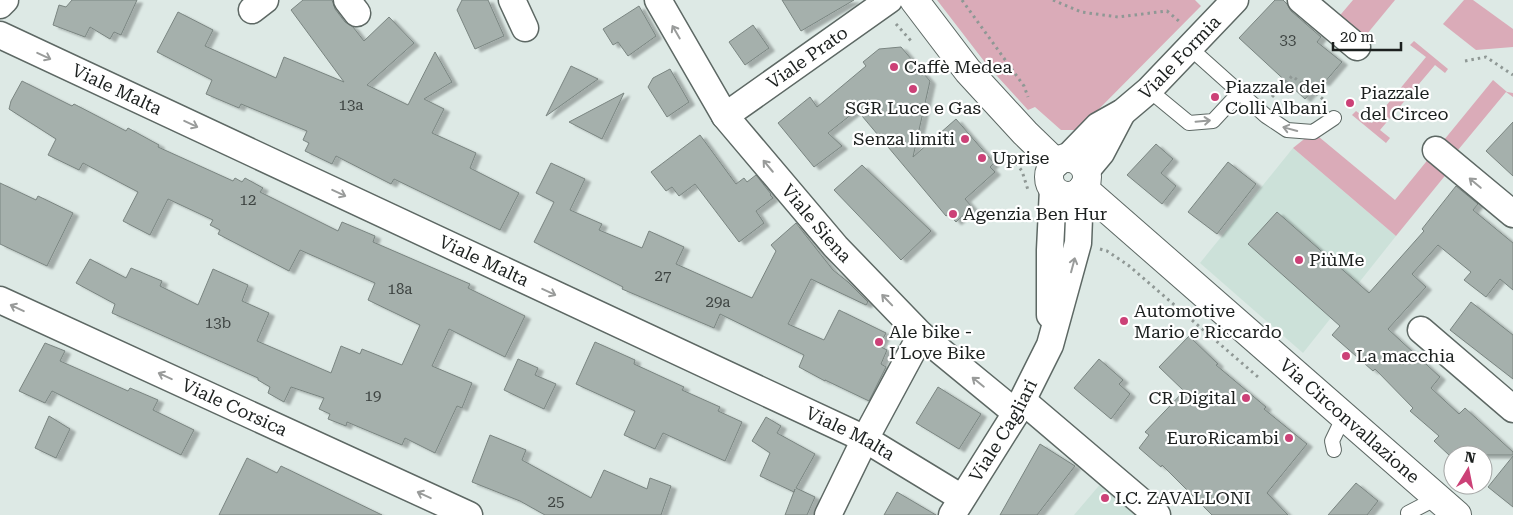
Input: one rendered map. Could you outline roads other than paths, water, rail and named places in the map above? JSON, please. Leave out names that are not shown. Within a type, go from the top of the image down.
[{"type":"main road","name":"Via Circonvallazione","points":[[914,0],[968,71],[1025,133],[1071,177],[1447,507]]},
{"type":"street","points":[[0,5],[5,0]]},
{"type":"street","points":[[512,0],[525,28]]},
{"type":"street","name":"Viale Siena","points":[[658,0],[725,116],[836,247],[921,336],[1019,407],[1157,515]]},
{"type":"street","name":"Viale Prato","points":[[725,116],[890,0]]},
{"type":"street","points":[[1301,0],[1357,47]]},
{"type":"street","name":"Viale Formia","points":[[1071,177],[1101,153],[1123,112],[1149,90],[1190,48],[1229,2]]},
{"type":"street","name":"Viale Malta","points":[[0,35],[865,439],[957,507]]},
{"type":"street","points":[[1436,150],[1513,214]]},
{"type":"street","name":"Viale Cagliari","points":[[957,507],[1019,407],[1050,345],[1050,250],[1071,177]]},
{"type":"street","name":"Viale Corsica","points":[[0,300],[469,515]]},
{"type":"street","points":[[1421,330],[1513,409]]},
{"type":"street","points":[[828,515],[865,439],[921,336]]},
{"type":"lane","points":[[1190,48],[1266,116],[1287,130],[1314,132],[1334,118]]},
{"type":"lane","points":[[1149,90],[1189,123],[1213,120],[1240,92]]},
{"type":"lane","points":[[1334,450],[1332,441],[1344,416]]},
{"type":"lane","points":[[1408,513],[1447,507]]},
{"type":"place","name":"Caffè Medea","points":[[894,67]]},
{"type":"place","name":"SGR Luce e Gas","points":[[913,89]]},
{"type":"place","name":"Piazzale dei Colli Albani","points":[[1215,97]]},
{"type":"place","name":"Piazzale del Circeo","points":[[1350,103]]},
{"type":"place","name":"Senza limiti","points":[[965,139]]},
{"type":"place","name":"Uprise","points":[[982,158]]},
{"type":"place","name":"Agenzia Ben Hur","points":[[953,214]]},
{"type":"place","name":"PiùMe","points":[[1299,260]]},
{"type":"place","name":"Automotive Mario e Riccardo","points":[[1124,321]]},
{"type":"place","name":"Ale bike - I Love Bike","points":[[879,342]]},
{"type":"place","name":"La macchia","points":[[1346,356]]},
{"type":"place","name":"CR Digital","points":[[1246,398]]},
{"type":"place","name":"EuroRicambi","points":[[1289,438]]},
{"type":"place","name":"I.C. ZAVALLONI","points":[[1105,498]]}]
